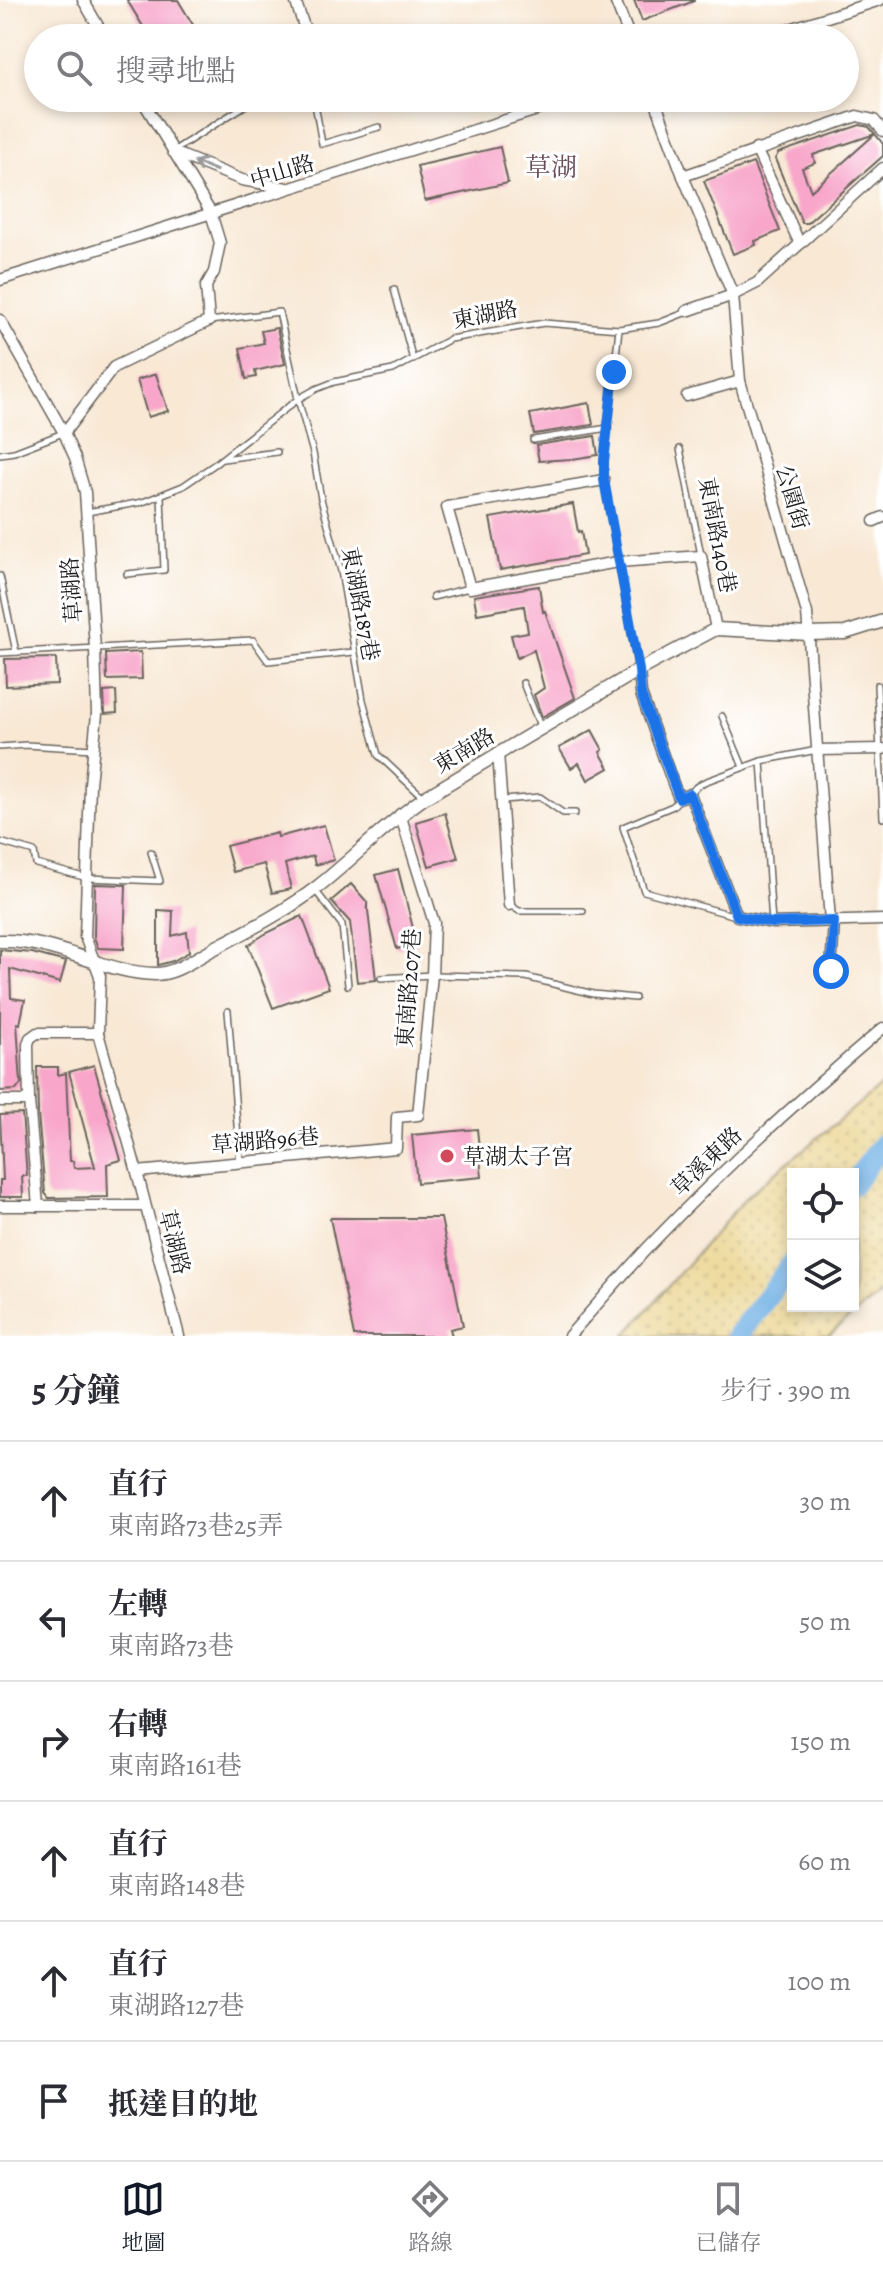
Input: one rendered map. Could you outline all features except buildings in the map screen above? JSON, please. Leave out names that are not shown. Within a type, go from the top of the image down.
[{"type":"street","points":[[83,0],[97,24]]},
{"type":"street","points":[[295,0],[303,24]]},
{"type":"street","points":[[615,0],[624,24]]},
{"type":"street","points":[[805,24],[880,0]]},
{"type":"street","points":[[64,433],[114,367],[209,321],[206,286],[214,272],[220,243],[211,213],[149,112]]},
{"type":"street","name":"中山路","points":[[0,280],[532,112]]},
{"type":"street","name":"公園街","points":[[659,112],[733,295],[740,381],[807,613],[832,921],[831,971]]},
{"type":"street","points":[[683,176],[857,116],[874,120],[883,131]]},
{"type":"street","points":[[756,149],[800,244]]},
{"type":"street","points":[[172,152],[242,180],[293,189]]},
{"type":"street","name":"東湖路","points":[[687,311],[757,283],[883,168]]},
{"type":"street","name":"草湖路","points":[[0,320],[64,433],[85,492],[97,714],[90,784],[85,937],[100,976],[98,1033],[179,1336]]},
{"type":"street","points":[[687,396],[740,381]]},
{"type":"street","points":[[604,480],[447,507],[470,588],[618,562],[701,556]]},
{"type":"street","name":"東南路140巷","points":[[701,556],[716,629]]},
{"type":"street","points":[[716,629],[845,633],[883,621]]},
{"type":"street","name":"東南路","points":[[0,941],[37,943],[147,974],[174,970],[315,889],[400,814],[424,798],[540,727],[716,629]]},
{"type":"street","points":[[639,670],[641,694],[737,916],[772,923],[883,920]]},
{"type":"street","points":[[818,750],[881,749]]},
{"type":"street","points":[[498,753],[509,905]]},
{"type":"street","name":"東南路207巷","points":[[396,1148],[397,1117],[418,1115],[434,923],[400,814]]},
{"type":"street","name":"草溪東路","points":[[569,1336],[653,1242],[720,1175],[830,1072],[883,1028]]},
{"type":"street","points":[[38,1206],[29,1101],[30,1038],[37,1033],[98,1033]]},
{"type":"street","points":[[0,1101],[29,1101]]},
{"type":"street","name":"草湖路96巷","points":[[137,1172],[396,1148]]},
{"type":"street","points":[[0,1206],[145,1206]]},
{"type":"lane","points":[[172,152],[235,112]]},
{"type":"lane","points":[[316,112],[322,144],[379,127]]},
{"type":"lane","points":[[394,289],[413,360]]},
{"type":"lane","name":"東湖路","points":[[86,512],[143,502],[183,486],[298,399],[334,382],[393,370],[450,339],[544,323],[619,329],[659,323],[687,311]]},
{"type":"lane","name":"東湖路187巷","points":[[209,321],[279,312],[341,571],[363,700],[378,755],[424,798]]},
{"type":"lane","points":[[619,329],[604,480],[639,670]]},
{"type":"lane","points":[[533,440],[608,428]]},
{"type":"lane","points":[[0,454],[14,452],[64,433]]},
{"type":"lane","name":"東南路140巷","points":[[680,449],[701,556]]},
{"type":"lane","points":[[222,459],[277,452]]},
{"type":"lane","points":[[127,574],[164,570],[161,496]]},
{"type":"lane","points":[[0,576],[16,652]]},
{"type":"lane","points":[[433,597],[470,588]]},
{"type":"lane","points":[[0,653],[253,640],[268,661],[354,652]]},
{"type":"lane","points":[[523,683],[540,727]]},
{"type":"lane","points":[[877,685],[883,818]]},
{"type":"lane","points":[[722,716],[743,767]]},
{"type":"lane","points":[[0,747],[26,745],[94,749]]},
{"type":"lane","points":[[737,916],[644,891],[623,827],[673,806],[704,782],[761,761],[818,750]]},
{"type":"lane","points":[[761,761],[772,923]]},
{"type":"lane","points":[[502,800],[540,797],[563,813],[575,813]]},
{"type":"lane","points":[[0,842],[34,852],[36,864],[87,878],[160,881],[151,852]]},
{"type":"lane","points":[[315,889],[342,925],[348,985]]},
{"type":"lane","points":[[509,905],[519,911],[583,911]]},
{"type":"lane","points":[[381,978],[432,975],[526,977],[593,994],[635,998]]},
{"type":"lane","points":[[228,1011],[240,1163]]},
{"type":"sand","points":[[883,1084],[883,1291],[859,1311],[859,1168],[787,1168],[787,1312],[857,1312],[828,1336],[625,1336],[747,1196]]},
{"type":"waterway","points":[[859,1176],[883,1144]]},
{"type":"waterway","points":[[737,1336],[787,1271]]},
{"type":"place","name":"草湖太子宮","points":[[447,1156]]},
{"type":"district","name":"草湖","points":[[551,167]]},
{"type":"route","points":[[614,372],[604,480],[641,694],[674,786],[679,798],[690,794],[737,916],[772,923],[834,921],[831,971]]}]
